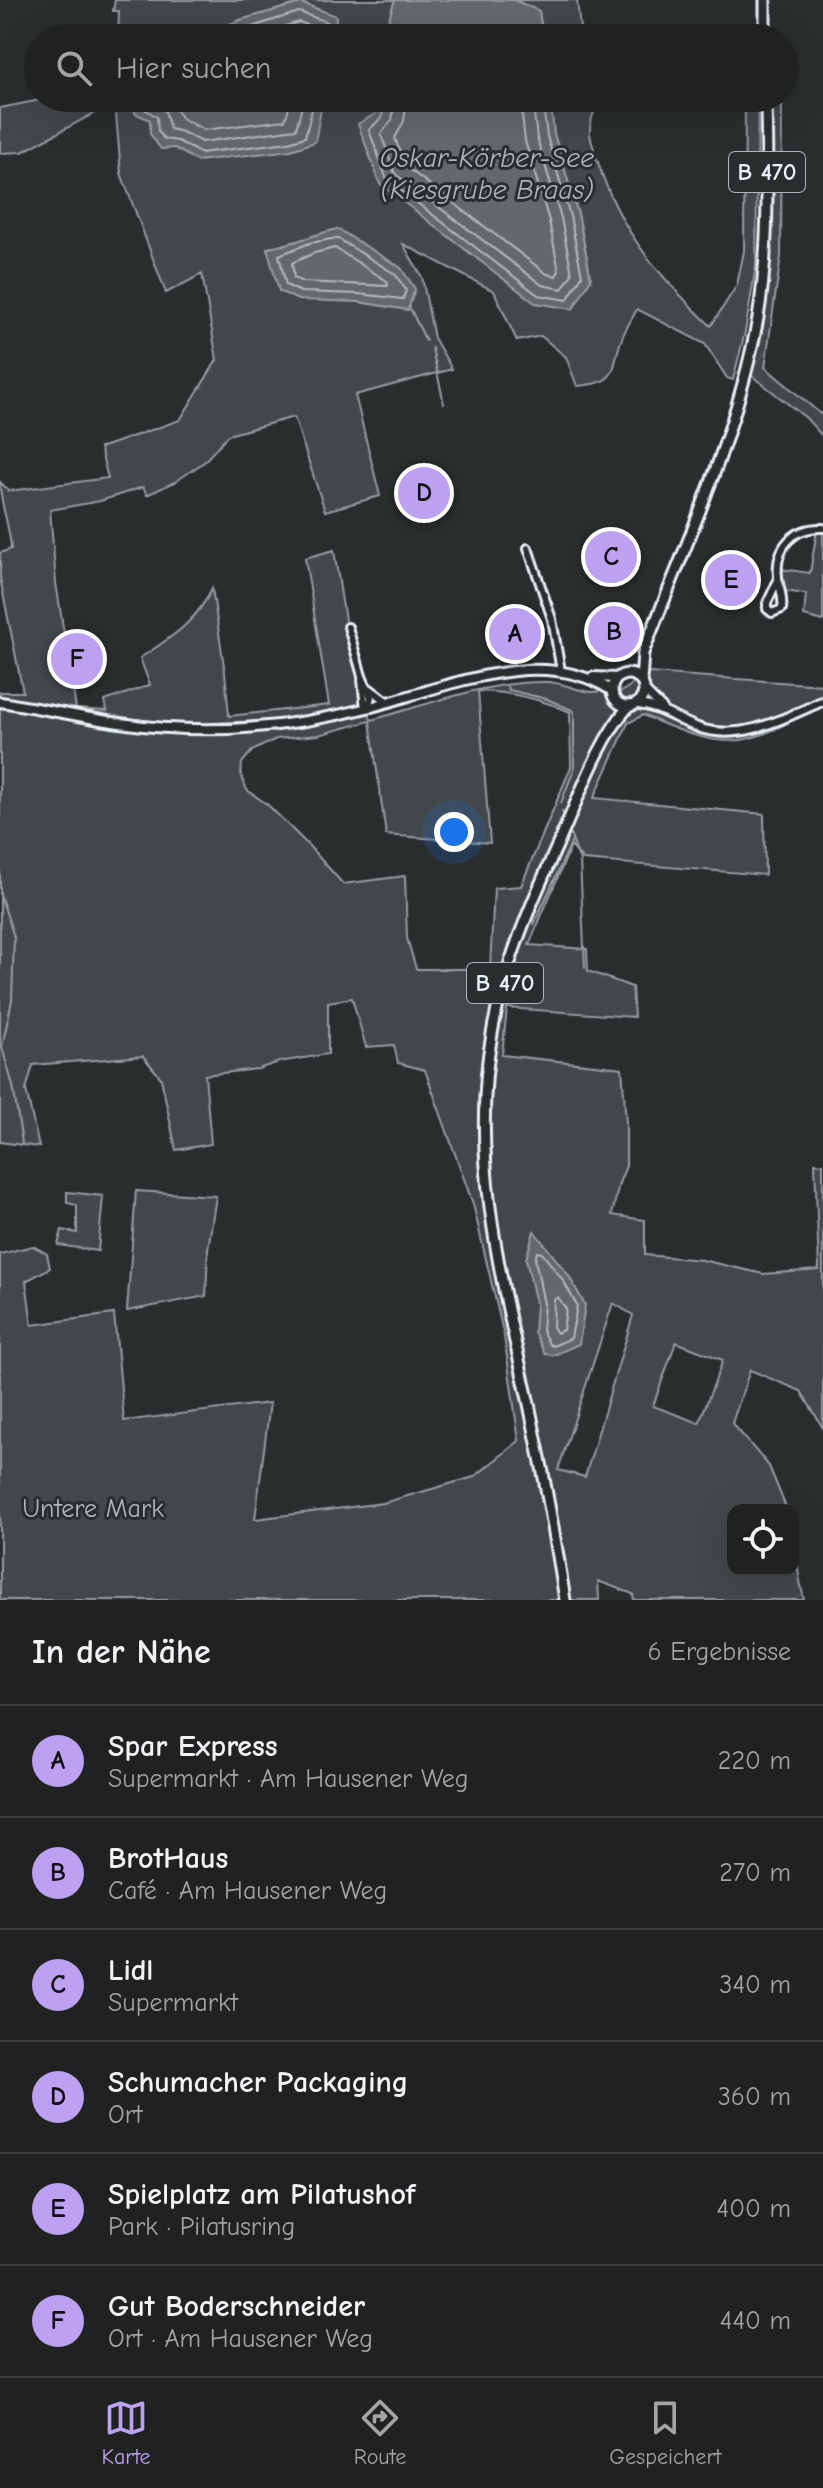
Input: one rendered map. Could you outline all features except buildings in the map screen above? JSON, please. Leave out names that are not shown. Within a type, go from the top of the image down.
[{"type":"main road","points":[[765,0],[765,24]]},
{"type":"main road","name":"B 470","points":[[622,676],[643,653],[685,551],[731,419],[750,353],[766,247],[766,112]]},
{"type":"main road","name":"B 470","points":[[642,686],[643,653]]},
{"type":"main road","points":[[0,702],[121,723],[226,729],[318,720],[493,675],[561,671],[588,677],[622,676],[642,686],[643,696],[632,705],[588,677]]},
{"type":"main road","points":[[614,696],[622,676]]},
{"type":"main road","name":"B 470","points":[[611,731],[614,696]]},
{"type":"main road","name":"B 470","points":[[565,1600],[493,1236],[486,1185],[484,1099],[492,1033],[512,956],[561,837],[611,731],[632,705]]},
{"type":"street","points":[[778,580],[767,603],[767,609],[772,613],[782,609],[778,558],[784,544],[803,530],[823,528]]},
{"type":"street","points":[[528,548],[552,619],[561,671]]},
{"type":"street","points":[[348,627],[362,676],[367,708]]},
{"type":"street","points":[[362,676],[371,697],[367,708]]},
{"type":"street","points":[[367,686],[388,702]]},
{"type":"street","points":[[642,686],[663,710]]},
{"type":"street","points":[[632,705],[663,710],[699,728],[724,732],[753,730],[823,701]]},
{"type":"green space","points":[[115,0],[395,0],[387,24],[336,24],[336,16],[301,3],[231,24],[119,24],[119,11],[113,11]]},
{"type":"green space","points":[[514,0],[577,0],[580,24],[541,24],[539,12]]},
{"type":"green space","points":[[24,103],[24,112],[96,112],[22,152],[0,153],[0,108]]},
{"type":"green space","name":"Untere Mark","points":[[116,112],[135,112],[150,120],[175,148],[197,161],[241,155],[318,117],[319,112],[375,112],[591,279],[578,214],[554,134],[552,112],[594,112],[590,125],[591,141],[606,185],[629,230],[657,270],[711,326],[737,285],[744,251],[745,112],[758,112],[756,266],[733,380],[727,378],[705,344],[637,309],[622,338],[612,373],[601,382],[577,386],[566,357],[541,336],[517,341],[494,291],[403,244],[422,277],[434,338],[452,369],[355,395],[380,496],[325,511],[294,417],[228,435],[204,462],[175,482],[147,495],[143,487],[100,501],[50,510],[56,583],[76,709],[107,711],[105,701],[150,685],[140,658],[191,620],[212,588],[229,716],[329,705],[305,558],[334,550],[349,646],[371,720],[481,689],[526,682],[556,683],[591,692],[604,690],[610,699],[650,673],[823,685],[823,704],[773,730],[735,741],[696,736],[643,715],[628,723],[594,798],[764,814],[765,875],[583,860],[571,846],[529,945],[587,949],[588,971],[632,987],[634,1017],[507,1008],[502,1055],[622,1068],[626,1166],[612,1215],[645,1220],[645,1255],[702,1260],[763,1274],[819,1270],[815,1163],[823,1164],[823,1428],[801,1391],[750,1370],[732,1423],[769,1466],[785,1504],[727,1504],[727,1576],[799,1576],[804,1600],[634,1600],[633,1594],[598,1581],[599,1600],[0,1600],[0,1254],[33,1246],[47,1254],[50,1268],[26,1281],[32,1325],[114,1314],[124,1421],[270,1403],[255,1519],[383,1503],[474,1477],[519,1441],[504,1336],[473,1204],[425,1070],[398,1063],[394,1045],[366,1047],[352,998],[328,1002],[328,1054],[279,1062],[258,1069],[205,1075],[211,1144],[176,1150],[161,1078],[143,1056],[33,1065],[26,1090],[39,1147],[0,1142],[0,692],[23,692],[0,578],[0,553],[11,549],[0,482],[9,491],[108,478],[100,448],[180,420],[217,360],[202,274],[166,293],[121,173]],"holes":[[[287,246],[408,310],[359,302],[268,248]],[[478,691],[548,703],[570,712],[571,767],[521,886],[494,888],[490,969],[416,969],[407,938],[405,876],[343,884],[268,805],[247,790],[241,775],[242,763],[252,751],[276,739],[318,735],[370,721],[386,835],[490,843]],[[613,1303],[633,1315],[585,1477],[558,1470]],[[676,1342],[723,1360],[699,1423],[653,1406]]]},
{"type":"green space","points":[[772,112],[782,112],[781,256],[765,367],[823,416],[823,437],[806,418],[751,375],[762,324],[771,249]]},
{"type":"green space","points":[[817,530],[823,531],[823,621],[804,616],[806,594],[784,591],[780,569],[810,573]]},
{"type":"green space","points":[[713,565],[751,569],[749,595],[710,591]]},
{"type":"green space","points":[[136,1191],[216,1196],[208,1249],[206,1296],[127,1311]]},
{"type":"green space","points":[[67,1192],[103,1196],[98,1251],[58,1245],[62,1230],[77,1233],[77,1205],[67,1203]]},
{"type":"water","points":[[395,0],[514,0],[539,11],[541,24],[387,24]]},
{"type":"water","points":[[301,3],[336,16],[336,24],[230,24]]},
{"type":"water","points":[[320,112],[315,142],[291,150],[197,161],[175,148],[161,149],[150,134],[150,120],[135,113]]},
{"type":"water","name":"Oskar-Körber-See (Kiesgrube Braas)","points":[[552,112],[554,134],[578,214],[591,279],[573,309],[535,303],[380,184],[358,124],[375,114]]},
{"type":"water","points":[[338,229],[401,268],[415,289],[408,310],[359,302],[298,300],[279,291],[267,248]]},
{"type":"water","points":[[534,1231],[569,1276],[585,1305],[579,1344],[554,1355],[545,1354],[534,1332],[536,1304],[526,1259]]},
{"type":"waterway","points":[[409,306],[426,341]]},
{"type":"waterway","points":[[432,348],[444,404]]},
{"type":"waterway","points":[[497,621],[499,655]]},
{"type":"waterway","points":[[507,687],[574,711],[574,769],[561,803]]},
{"type":"waterway","points":[[562,811],[564,817]]},
{"type":"waterway","points":[[569,831],[580,861],[585,968]]},
{"type":"waterway","points":[[534,924],[572,841]]},
{"type":"waterway","points":[[0,894],[14,937],[12,1000],[2,1047],[13,1086],[22,1143]]},
{"type":"place","name":"Schumacher Packaging","points":[[424,493]]},
{"type":"place","name":"Lidl","points":[[611,557]]},
{"type":"place","name":"Spielplatz am Pilatushof","points":[[731,580]]},
{"type":"place","name":"BrotHaus","points":[[614,632]]},
{"type":"place","name":"Spar Express","points":[[515,634]]},
{"type":"place","name":"Gut Boderschneider","points":[[77,659]]}]
